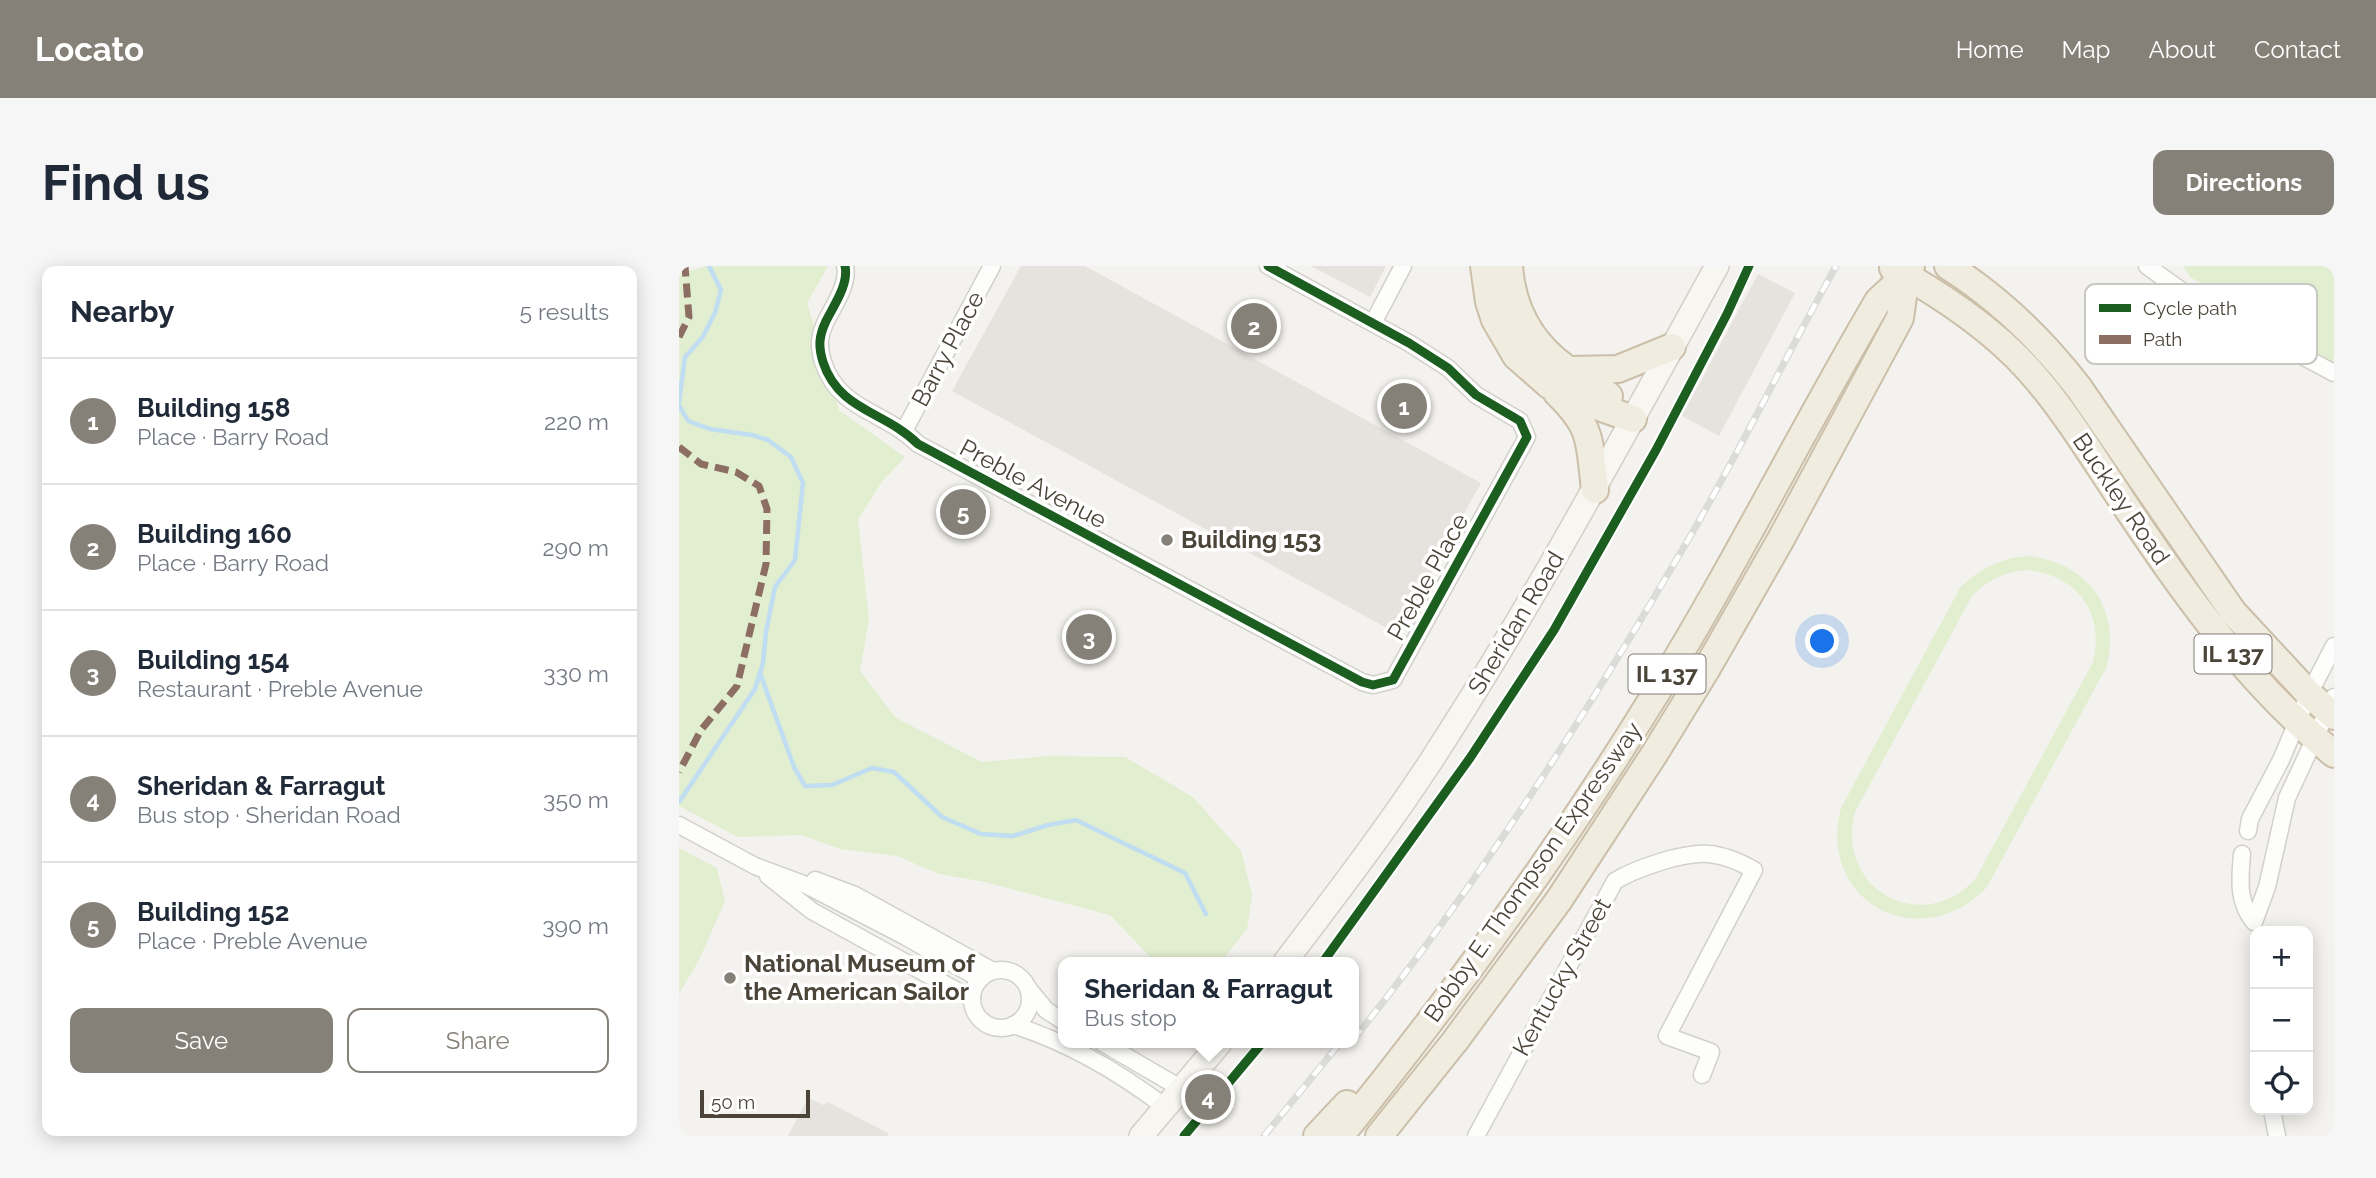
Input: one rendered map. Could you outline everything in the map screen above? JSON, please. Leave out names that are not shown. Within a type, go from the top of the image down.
[{"type":"highway","points":[[1484,266],[1489,302],[1516,356],[1559,378],[1602,389],[1633,419]]},
{"type":"highway","points":[[1509,266],[1512,294],[1523,321],[1541,346],[1571,407],[1587,430],[1594,490]]},
{"type":"highway","name":"Buckley Road","points":[[1948,266],[2007,309],[2054,356],[2234,611],[2326,704]]},
{"type":"highway","name":"Buckley Road","points":[[1902,269],[1980,326],[2027,368],[2080,439],[2199,611],[2240,664],[2315,738]]},
{"type":"highway","name":"Bobby E. Thompson Expressway","points":[[1340,1136],[1515,907],[1616,757],[1698,623],[1878,301],[1902,269]]},
{"type":"highway","name":"Bobby E. Thompson Expressway","points":[[1379,1136],[1430,1073],[1559,900],[1655,753],[1742,611],[1900,318],[1902,269]]},
{"type":"highway","points":[[1559,378],[1618,369],[1672,347]]},
{"type":"highway","points":[[1317,1136],[1347,1104],[1393,1070]]},
{"type":"highway","points":[[1390,1136],[1430,1073]]},
{"type":"main road","name":"Sheridan Road","points":[[1289,957],[1430,763],[1518,623],[1717,266]]},
{"type":"main road","points":[[1141,1136],[1216,1048]]},
{"type":"street","name":"Preble Avenue","points":[[845,266],[842,286],[820,336],[820,351],[828,376],[838,391],[854,404],[904,431],[918,444],[1334,667]]},
{"type":"street","name":"Barry Place","points":[[904,431],[992,266]]},
{"type":"street","points":[[1268,266],[1373,323],[1403,266]]},
{"type":"street","points":[[2149,267],[2172,284]]},
{"type":"street","name":"Preble Place","points":[[1334,667],[1373,685],[1394,680],[1527,438],[1520,421],[1476,395],[1448,368],[1373,323]]},
{"type":"street","points":[[2317,364],[2334,373]]},
{"type":"street","points":[[2255,926],[2287,798],[2315,738],[2326,704],[2334,646]]},
{"type":"street","points":[[2248,831],[2251,819],[2281,760],[2315,738],[2326,704]]},
{"type":"street","points":[[679,825],[755,866],[806,885],[913,941],[987,975],[1013,972],[1021,978],[1046,1010],[1058,1018]]},
{"type":"street","name":"Kentucky Street","points":[[1476,1136],[1615,881],[1631,872],[1687,853],[1710,853],[1736,860],[1754,870],[1667,1035],[1711,1052],[1702,1075]]},
{"type":"street","points":[[2242,854],[2239,887],[2246,913],[2254,926]]},
{"type":"street","points":[[755,866],[812,911],[972,999]]},
{"type":"street","points":[[987,975],[973,990],[973,1007],[983,1021],[1000,1028],[1013,1024],[1025,1014],[1029,1005],[1028,988]]},
{"type":"street","points":[[1013,1024],[1058,1043]]},
{"type":"street","points":[[1068,1048],[1130,1081],[1165,1107]]},
{"type":"street","points":[[1112,1048],[1182,1088]]},
{"type":"street","points":[[2273,1115],[2277,1136]]},
{"type":"green space","points":[[707,266],[828,266],[807,303],[839,410],[905,457],[881,483],[858,520],[869,620],[860,671],[896,718],[982,762],[1048,756],[1125,757],[1193,797],[1241,851],[1252,895],[1247,929],[1225,957],[1150,957],[1110,915],[985,882],[939,874],[897,856],[840,849],[801,835],[738,837],[679,806],[679,274]]},
{"type":"green space","points":[[2183,266],[2334,266],[2334,365],[2317,356],[2317,284],[2202,284],[2190,277]]},
{"type":"green space","points":[[2019,557],[2050,560],[2069,568],[2084,579],[2096,593],[2109,627],[2110,647],[2106,668],[1987,887],[1961,908],[1933,917],[1905,918],[1880,909],[1859,893],[1844,870],[1837,841],[1841,808],[1960,588],[1991,565]],"holes":[[[2025,570],[2043,573],[2073,588],[2083,599],[2095,627],[2093,662],[1976,878],[1955,896],[1932,904],[1909,904],[1888,896],[1870,883],[1858,863],[1852,839],[1855,812],[1972,596],[1996,578],[2010,573]]]},
{"type":"green space","points":[[679,848],[717,868],[725,901],[699,960],[679,994]]},
{"type":"shaded area","points":[[1021,266],[1085,266],[1481,483],[1398,634],[952,391]]},
{"type":"shaded area","points":[[1311,266],[1386,266],[1370,297]]},
{"type":"shaded area","points":[[1758,274],[1795,293],[1719,436],[1682,416]]},
{"type":"shaded area","points":[[808,1098],[823,1105],[828,1102],[888,1133],[888,1136],[788,1136]]},
{"type":"waterway","points":[[679,403],[685,357],[702,338],[715,313],[721,290],[709,266]]},
{"type":"waterway","points":[[679,405],[688,421],[710,429],[768,440],[791,457],[803,483],[795,560],[775,587],[763,663],[755,689],[679,802]]},
{"type":"waterway","points":[[760,673],[794,767],[805,786],[832,785],[872,768],[894,772],[942,817],[981,834],[1013,836],[1076,820],[1185,873],[1206,914]]},
{"type":"railway","points":[[1359,1032],[1491,854],[1576,726],[1695,528],[1836,266]]},
{"type":"railway","points":[[1264,1136],[1336,1048]]},
{"type":"marked path","points":[[679,337],[689,317],[685,266]]},
{"type":"marked path","points":[[679,447],[701,464],[736,472],[759,486],[767,509],[766,564],[737,686],[701,730],[679,772]]},
{"type":"cycle path","points":[[845,266],[843,287],[824,326],[820,346],[830,378],[851,401],[891,424],[918,444],[1362,682],[1373,685],[1393,680],[1527,437],[1520,421],[1476,395],[1448,368],[1409,343],[1268,266]]},
{"type":"cycle path","points":[[1327,957],[1470,758],[1554,630],[1656,450],[1749,266]]},
{"type":"cycle path","points":[[1184,1136],[1258,1048]]},
{"type":"place","name":"Building 160","points":[[1254,326]]},
{"type":"place","name":"Building 158","points":[[1404,406]]},
{"type":"place","name":"Building 152","points":[[963,512]]},
{"type":"place","name":"Building 153","points":[[1167,540]]},
{"type":"place","name":"Building 154","points":[[1089,637]]},
{"type":"place","name":"National Museum of the American Sailor","points":[[730,978]]},
{"type":"place","name":"Sheridan & Farragut","points":[[1208,1097]]}]
